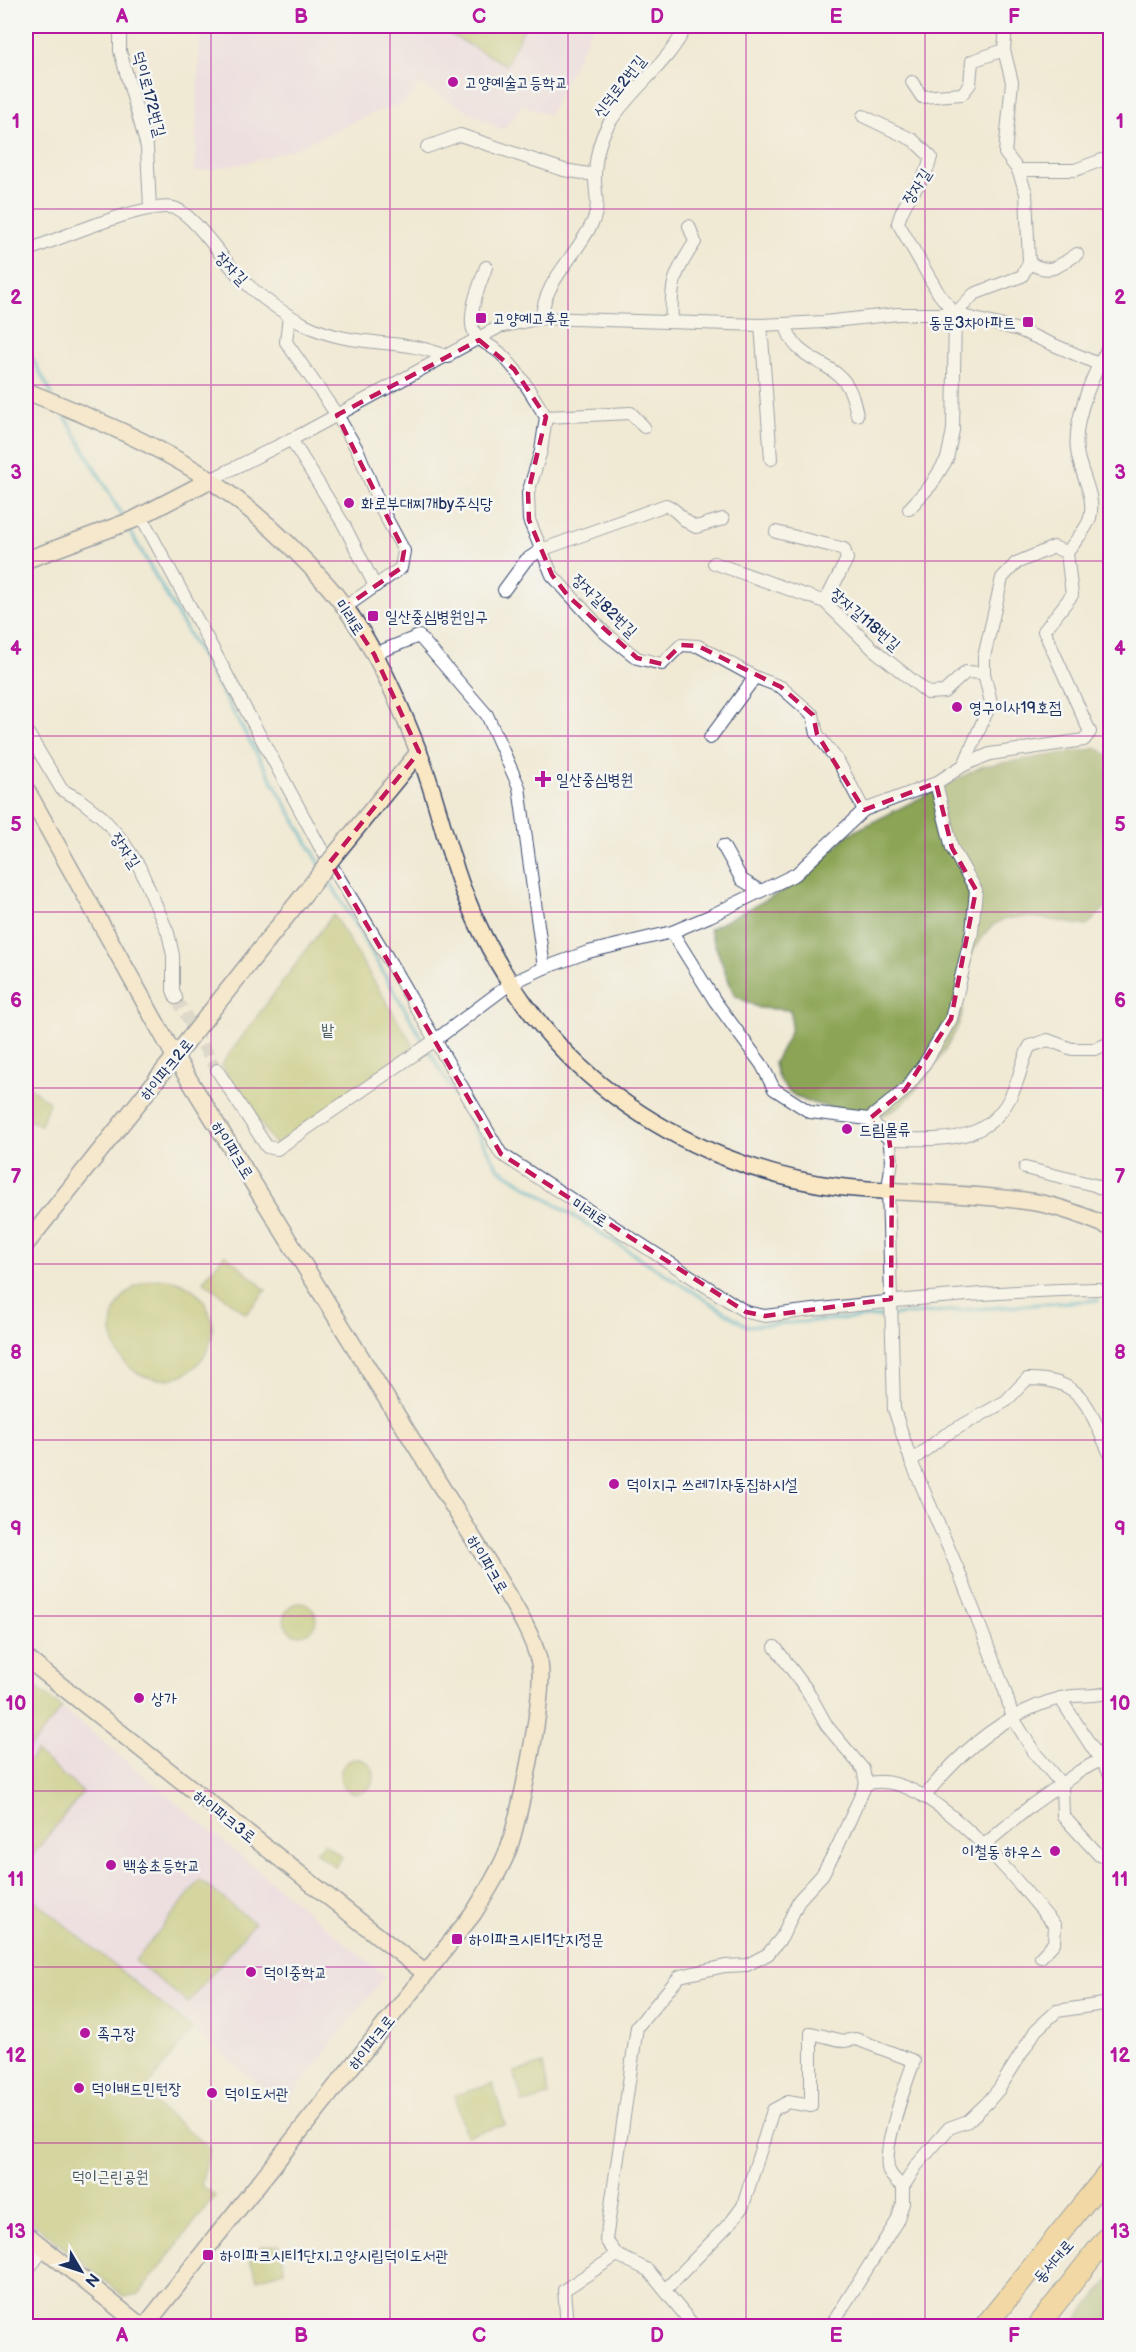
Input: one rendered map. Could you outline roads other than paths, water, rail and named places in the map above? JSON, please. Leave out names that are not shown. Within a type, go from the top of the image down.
[{"type":"highway","points":[[985,2326],[1110,2171]]},
{"type":"highway","name":"동서대로","points":[[996,2326],[1110,2195]]},
{"type":"highway","name":"동서대로","points":[[1038,2326],[1110,2234]]},
{"type":"highway","points":[[1050,2326],[1110,2253]]},
{"type":"street","name":"덕이로172번길","points":[[120,26],[120,51],[147,147],[150,208]]},
{"type":"street","name":"신덕로2번길","points":[[542,318],[542,301],[594,218],[597,197],[595,175],[599,143],[610,122],[672,48],[686,26]]},
{"type":"street","points":[[909,509],[931,485],[947,459],[953,430],[955,314],[974,294],[1022,276],[1029,263],[1026,193],[1018,170],[1005,153],[1011,82],[1004,50],[1006,26]]},
{"type":"street","points":[[912,82],[922,97],[962,94],[970,84],[972,61],[1004,50]]},
{"type":"street","name":"장자길","points":[[863,116],[913,140],[931,158],[929,170],[902,206],[898,223],[939,294],[955,314]]},
{"type":"street","points":[[427,147],[460,135],[564,170],[595,175]]},
{"type":"street","points":[[1018,170],[1075,170],[1102,160],[1110,163]]},
{"type":"street","name":"장자길","points":[[26,251],[150,208],[174,208],[191,218],[240,278],[268,303],[289,316],[326,334],[353,341],[427,348],[448,357]]},
{"type":"street","points":[[672,322],[670,293],[676,270],[695,242],[689,226]]},
{"type":"street","points":[[1029,263],[1041,270],[1055,269],[1077,254]]},
{"type":"street","points":[[486,267],[472,311],[472,328],[479,340],[499,352],[514,369],[546,417],[631,413],[644,427]]},
{"type":"street","points":[[26,560],[137,518],[291,440],[448,357],[499,327],[542,318],[761,325],[898,314],[955,314],[1019,330],[1104,367]]},
{"type":"street","points":[[289,316],[286,342],[338,415],[358,451],[381,508],[404,551],[401,568],[344,608]]},
{"type":"street","points":[[786,324],[789,338],[812,361],[838,374],[852,393],[857,415]]},
{"type":"street","points":[[761,325],[771,459]]},
{"type":"street","points":[[217,1070],[267,1147],[277,1149],[433,1042],[510,984],[544,968],[588,952],[672,932],[710,916],[759,890],[796,874],[864,810],[936,783],[964,765],[990,754],[1084,740],[1090,732],[1044,631],[1072,595],[1067,553],[1090,519],[1089,495],[1077,451],[1077,428],[1104,367],[1110,345]]},
{"type":"street","name":"미래로","points":[[28,392],[140,441],[210,480],[249,509],[286,542],[330,588],[374,654],[419,752],[464,892],[510,984],[578,1065],[614,1095],[691,1142],[767,1173],[841,1187],[1033,1202],[1110,1227]]},
{"type":"street","name":"장자길82번길","points":[[546,417],[541,452],[528,492],[529,520],[552,576],[568,596],[604,632],[637,658],[662,664],[681,645],[698,646],[755,677],[781,687],[813,715],[817,734],[838,761],[864,810]]},
{"type":"street","points":[[291,440],[344,525],[375,586]]},
{"type":"street","points":[[504,590],[526,560],[541,550],[666,505],[676,509],[682,522],[696,527],[723,519]]},
{"type":"street","name":"미래로","points":[[137,518],[319,845],[501,1154],[746,1312],[765,1316],[1000,1291],[1098,1289]]},
{"type":"street","points":[[777,532],[844,549],[847,559],[825,602]]},
{"type":"street","points":[[964,765],[991,702],[984,673],[984,657],[1002,578],[1016,563],[1054,547],[1067,553]]},
{"type":"street","name":"장자길118번길","points":[[714,563],[825,602],[873,649],[928,693],[944,692],[966,672],[984,673]]},
{"type":"street","points":[[374,654],[419,636],[487,715],[519,787],[544,968]]},
{"type":"street","points":[[710,738],[755,677]]},
{"type":"street","name":"장자길","points":[[26,730],[62,790],[80,799],[102,817],[122,840],[139,866],[168,933],[173,955],[173,990],[176,998]]},
{"type":"street","name":"하이파크2로","points":[[26,1244],[419,752]]},
{"type":"street","points":[[870,1119],[905,1090],[925,1063],[951,1019],[972,932],[976,890],[952,848],[936,783]]},
{"type":"street","name":"하이파크로","points":[[26,789],[175,1057],[489,1564],[526,1628],[540,1663],[541,1692],[538,1714],[508,1851],[492,1885],[472,1914],[143,2326]]},
{"type":"street","points":[[723,846],[742,880],[759,890]]},
{"type":"street","points":[[672,932],[715,1001],[762,1065],[774,1089],[810,1112],[870,1119],[889,1139],[892,1160],[888,1189],[894,1409],[911,1461],[959,1572],[1005,1691],[1013,1718],[1034,1752],[1062,1785],[1063,1816],[1099,1855],[1110,1860]]},
{"type":"street","points":[[889,1139],[962,1136],[986,1128],[1003,1109],[1015,1088],[1021,1063],[1030,1046],[1048,1040],[1072,1049],[1095,1049],[1110,1042]]},
{"type":"street","points":[[1025,1168],[1094,1185],[1110,1192]]},
{"type":"street","points":[[911,1461],[945,1435],[1006,1401],[1027,1380],[1035,1379],[1070,1386],[1084,1400],[1110,1454]]},
{"type":"street","points":[[694,2326],[666,2289],[648,2270],[616,2255],[606,2241],[637,2027],[680,1976],[725,1966],[747,1965],[768,1954],[782,1937],[799,1900],[822,1875],[866,1784],[863,1769],[827,1726],[801,1681],[775,1647]]},
{"type":"street","name":"하이파크3로","points":[[26,1658],[426,1972]]},
{"type":"street","points":[[924,1797],[966,1751],[1013,1718],[1060,1698],[1079,1694],[1096,1697],[1110,1692]]},
{"type":"street","points":[[1060,1698],[1110,1775]]},
{"type":"street","points":[[984,1845],[1032,1804],[1100,1760],[1110,1748]]},
{"type":"street","points":[[866,1784],[878,1780],[900,1786],[924,1797],[955,1818],[984,1845],[1055,1926],[1054,1943],[1041,1956]]},
{"type":"street","points":[[831,2326],[897,2221],[903,2203],[903,2187],[916,2166],[949,2128],[968,2121],[999,2089],[1036,2030],[1058,2011],[1110,2004]]},
{"type":"street","points":[[666,2289],[732,2221],[743,2206],[773,2110],[788,2102],[811,2106],[812,2032],[844,2041],[856,2039],[914,2061],[896,2114],[889,2162],[893,2178],[903,2187]]},
{"type":"street","points":[[26,2234],[143,2326]]},
{"type":"street","points":[[26,2272],[44,2249]]},
{"type":"street","points":[[567,2326],[564,2290],[616,2255]]},
{"type":"waterway","points":[[26,347],[52,394]]},
{"type":"waterway","points":[[62,411],[124,519]]},
{"type":"waterway","points":[[127,526],[321,866]]},
{"type":"waterway","points":[[326,875],[498,1168],[747,1326],[1098,1300]]},
{"type":"tunnel","points":[[176,998],[217,1070]]},
{"type":"place","name":"고양예술고등학교","points":[[453,82]]},
{"type":"place","name":"고양예고후문","points":[[481,318]]},
{"type":"place","name":"동문3차아파트","points":[[1028,322]]},
{"type":"place","name":"화로부대찌개by주식당","points":[[349,503]]},
{"type":"place","name":"일산중심병원입구","points":[[373,616]]},
{"type":"place","name":"영구이사19호점","points":[[957,707]]},
{"type":"place","name":"일산중심병원","points":[[543,779]]},
{"type":"place","name":"드림물류","points":[[847,1129]]},
{"type":"place","name":"덕이지구 쓰레기자동집하시설","points":[[614,1484]]},
{"type":"place","name":"상가","points":[[139,1698]]},
{"type":"place","name":"이철동 하우스","points":[[1055,1851]]},
{"type":"place","name":"백송초등학교","points":[[111,1865]]},
{"type":"place","name":"하이파크시티1단지정문","points":[[457,1939]]},
{"type":"place","name":"덕이중학교","points":[[251,1972]]},
{"type":"place","name":"족구장","points":[[85,2033]]},
{"type":"place","name":"덕이배드민턴장","points":[[79,2088]]},
{"type":"place","name":"덕이도서관","points":[[212,2093]]},
{"type":"place","name":"하이파크시티1단지.고양시립덕이도서관","points":[[208,2255]]},
{"type":"park label","name":"밭","points":[[328,1029]]},
{"type":"park label","name":"덕이근린공원","points":[[110,2176]]}]
